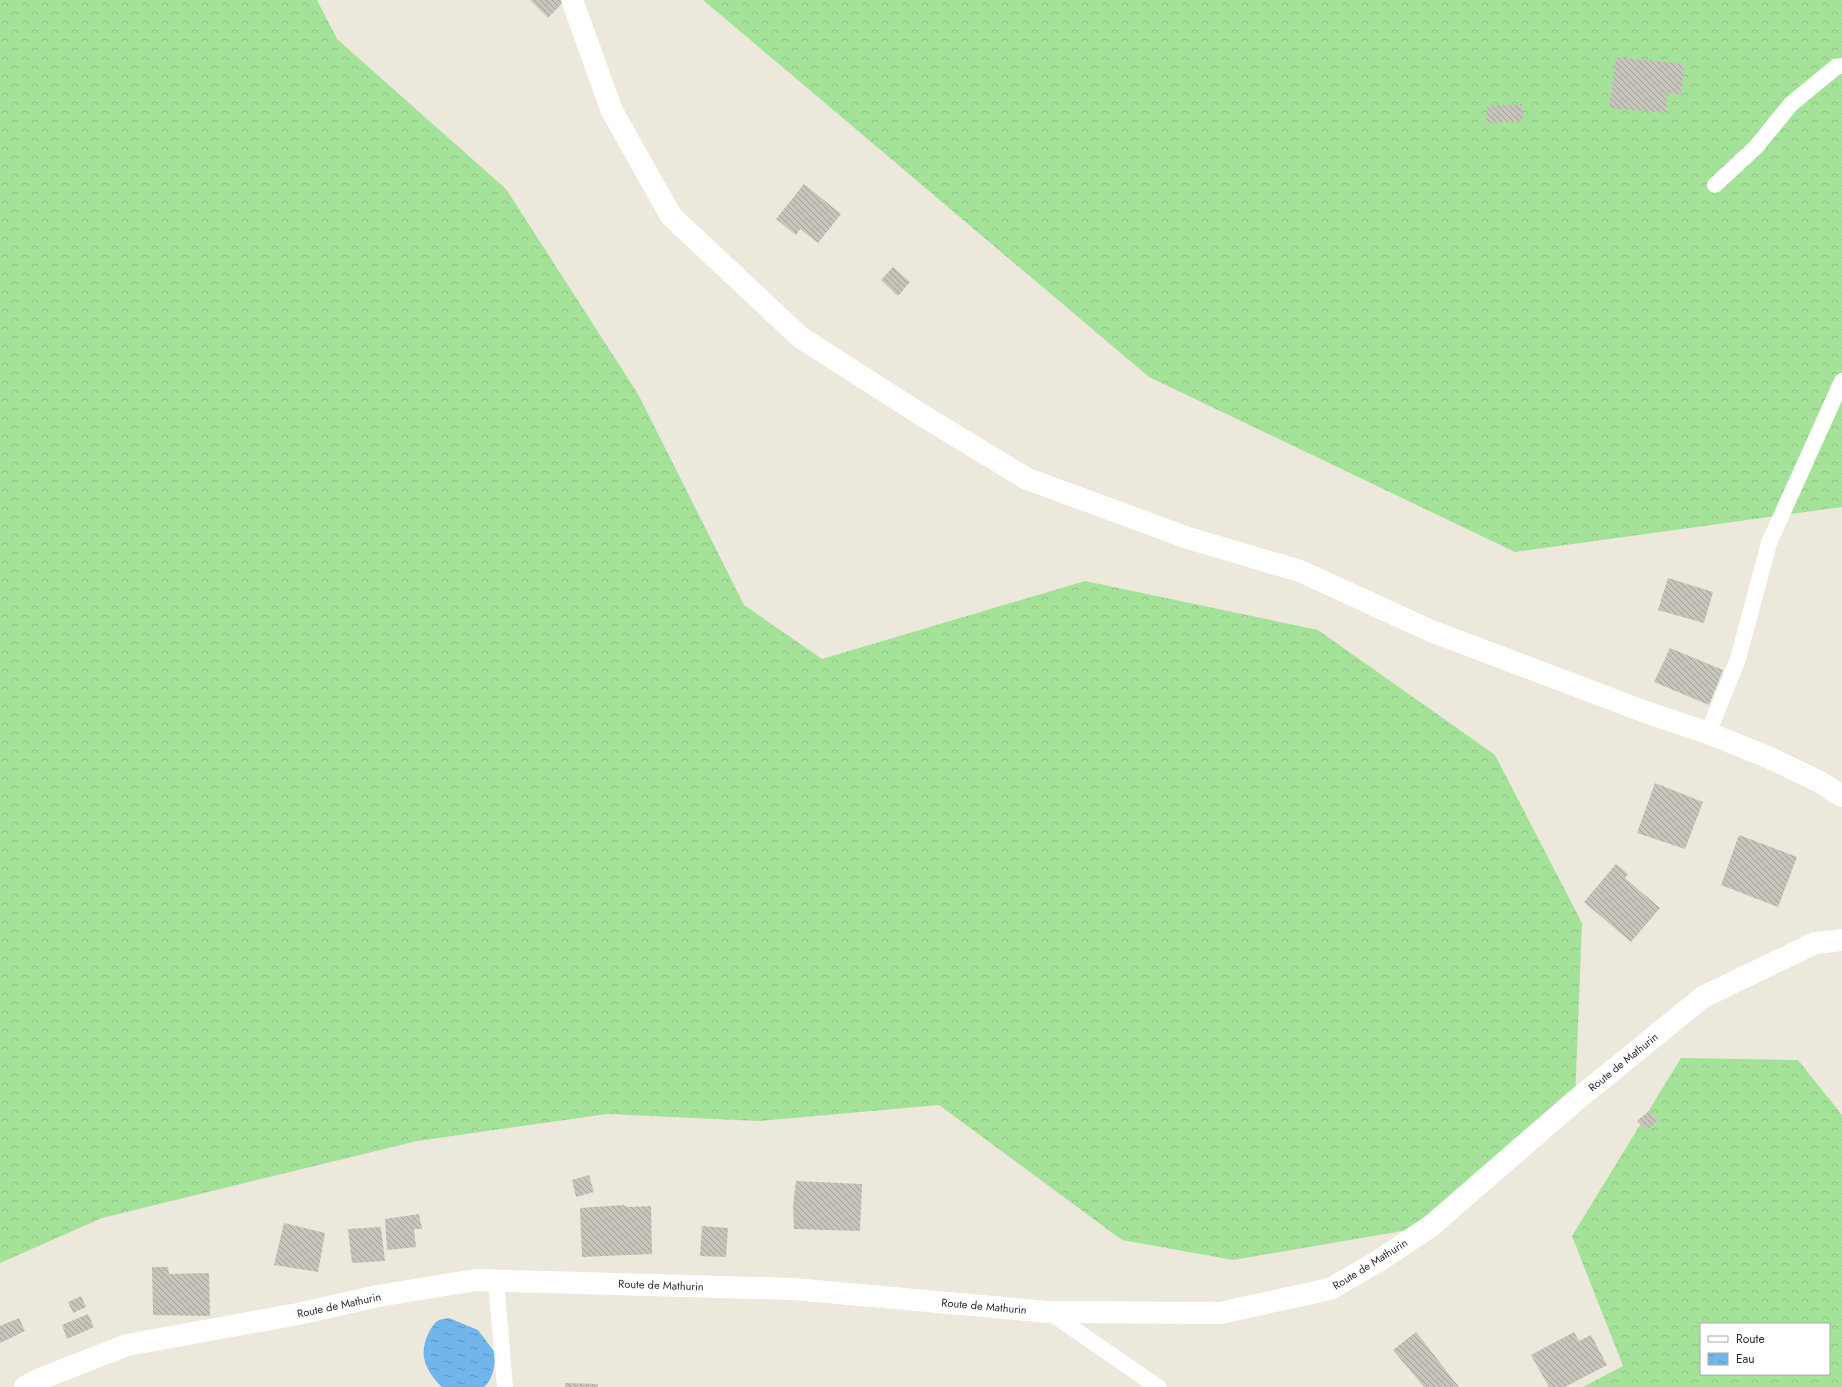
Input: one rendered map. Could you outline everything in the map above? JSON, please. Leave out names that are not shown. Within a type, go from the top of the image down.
[{"type":"street","points":[[572,0],[612,112],[671,216],[800,338],[1025,478],[1188,538],[1300,572],[1431,631],[1643,711],[1708,733],[1770,758],[1820,782],[1842,796]]},
{"type":"street","name":"Route de Mathurin","points":[[24,1387],[40,1379],[127,1345],[290,1315],[378,1296],[476,1280],[794,1289],[1049,1312],[1220,1313],[1330,1289],[1377,1262],[1431,1226],[1575,1101],[1703,997],[1815,943],[1842,940]]},
{"type":"lane","points":[[1715,185],[1756,147],[1791,104],[1836,67],[1842,66]]},
{"type":"lane","points":[[1708,733],[1738,659],[1769,543],[1842,381]]},
{"type":"lane","points":[[496,1281],[505,1387]]},
{"type":"lane","points":[[1049,1312],[1158,1387]]},
{"type":"green space","points":[[0,0],[317,0],[337,39],[506,189],[638,394],[744,605],[822,659],[1085,581],[1318,630],[1495,755],[1582,923],[1575,1101],[1431,1226],[1233,1260],[1122,1240],[939,1105],[759,1121],[607,1114],[417,1141],[102,1218],[0,1263]]},
{"type":"green space","points":[[703,0],[1842,0],[1842,507],[1515,552],[1149,377]]},
{"type":"green space","points":[[1681,1058],[1798,1060],[1842,1115],[1842,1387],[1583,1387],[1623,1366],[1572,1236]]},
{"type":"water","points":[[449,1318],[478,1330],[496,1354],[492,1376],[484,1387],[442,1387],[428,1369],[425,1361],[424,1347],[429,1331],[439,1320]]},
{"type":"building","points":[[530,0],[565,0],[548,18]]},
{"type":"building","points":[[1616,57],[1684,64],[1681,94],[1668,93],[1666,113],[1609,108]]},
{"type":"building","points":[[1522,104],[1523,121],[1486,123],[1487,106]]},
{"type":"building","points":[[804,184],[841,214],[818,243],[800,229],[796,235],[776,219]]},
{"type":"building","points":[[893,267],[910,282],[898,296],[881,280]]},
{"type":"building","points":[[1668,578],[1713,592],[1704,623],[1658,610]]},
{"type":"building","points":[[1670,648],[1723,670],[1709,705],[1654,682]]},
{"type":"building","points":[[1655,783],[1703,802],[1685,849],[1637,833]]},
{"type":"building","points":[[1739,835],[1797,857],[1778,907],[1721,885]]},
{"type":"building","points":[[1616,864],[1628,874],[1625,878],[1660,908],[1631,942],[1584,902]]},
{"type":"building","points":[[1649,1111],[1659,1120],[1647,1130],[1637,1121]]},
{"type":"building","points":[[589,1175],[594,1192],[576,1197],[572,1180]]},
{"type":"building","points":[[796,1181],[862,1184],[860,1231],[794,1229],[793,1206]]},
{"type":"building","points":[[623,1205],[627,1207],[651,1206],[652,1254],[582,1257],[580,1208]]},
{"type":"building","points":[[419,1214],[422,1229],[414,1229],[416,1247],[387,1250],[385,1219]]},
{"type":"building","points":[[284,1223],[325,1233],[318,1272],[274,1265]]},
{"type":"building","points":[[702,1226],[728,1228],[726,1257],[700,1256]]},
{"type":"building","points":[[381,1227],[385,1261],[352,1263],[348,1229]]},
{"type":"building","points":[[152,1267],[168,1267],[169,1274],[209,1273],[210,1316],[153,1315]]},
{"type":"building","points":[[81,1296],[86,1307],[73,1313],[68,1302]]},
{"type":"building","points":[[88,1314],[94,1327],[67,1339],[62,1325]]},
{"type":"building","points":[[19,1318],[25,1331],[0,1343],[0,1326]]},
{"type":"building","points":[[1416,1332],[1459,1387],[1424,1387],[1393,1350]]},
{"type":"building","points":[[1574,1332],[1579,1341],[1591,1335],[1607,1365],[1565,1387],[1549,1387],[1531,1355]]},
{"type":"building","points":[[565,1383],[598,1384],[598,1387],[565,1387]]}]
